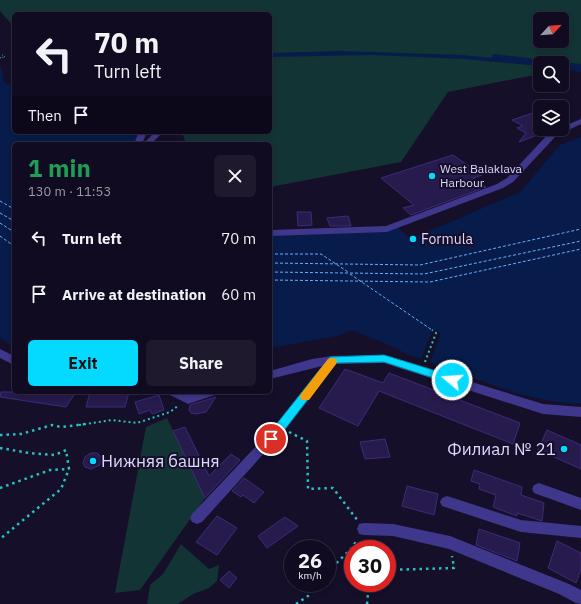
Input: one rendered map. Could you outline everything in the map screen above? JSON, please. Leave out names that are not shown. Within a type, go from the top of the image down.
[{"type":"street","points":[[272,233],[387,229],[500,186],[510,180],[553,134],[581,121]]},
{"type":"street","points":[[149,142],[157,134]]},
{"type":"street","points":[[0,353],[12,360]]},
{"type":"street","points":[[272,374],[312,363],[333,360],[384,358],[543,409],[581,412]]},
{"type":"street","points":[[197,518],[281,427],[333,360]]},
{"type":"street","points":[[178,394],[188,399],[205,394]]},
{"type":"street","points":[[539,489],[581,504]]},
{"type":"street","points":[[447,502],[521,526],[581,532]]},
{"type":"street","points":[[364,529],[393,530],[450,543],[564,589],[581,598]]},
{"type":"path","points":[[0,58],[5,57],[1,54]]},
{"type":"path","points":[[422,370],[436,333],[432,330]]},
{"type":"path","points":[[0,435],[21,434],[52,426],[61,427],[112,420],[137,423],[170,412],[188,399]]},
{"type":"path","points":[[281,427],[307,441],[308,489],[332,488],[364,529],[350,550],[336,563]]},
{"type":"path","points":[[0,448],[29,453],[55,455],[66,450],[69,469],[61,489],[0,539]]},
{"type":"path","points":[[0,488],[50,470],[69,469]]},
{"type":"path","points":[[396,570],[454,568],[450,543]]},
{"type":"path","points":[[296,604],[308,596],[311,592]]},
{"type":"path","points":[[367,604],[368,592]]},
{"type":"green space","points":[[0,0],[581,0],[581,66],[569,68],[569,56],[533,56],[533,75],[448,92],[401,162],[272,187],[272,142],[185,142],[183,134],[272,134],[272,12],[12,12],[12,25],[0,11]]},
{"type":"green space","points":[[167,418],[205,498],[140,590],[115,593],[146,427]]},
{"type":"green space","points":[[181,544],[209,569],[219,565],[217,581],[209,588],[193,594],[178,604],[147,604],[150,585],[163,574]]},
{"type":"water","points":[[340,51],[462,55],[492,58],[493,54],[533,59],[533,65],[464,59],[372,55],[272,57],[272,53]]},
{"type":"water","points":[[569,63],[581,64],[581,72],[569,70]]},
{"type":"water","points":[[0,66],[3,72],[2,80],[6,84],[12,85],[12,134],[140,134],[137,142],[12,142],[12,346],[0,337]]},
{"type":"water","points":[[581,137],[581,404],[556,402],[518,394],[407,354],[352,330],[337,336],[272,348],[272,235],[397,227],[411,239],[520,192],[560,145]]},
{"type":"pier","points":[[432,330],[441,332],[430,363],[421,360]]},
{"type":"building","points":[[533,113],[533,136],[535,136],[519,142],[526,133],[517,128],[523,126],[512,120]]},
{"type":"building","name":"West Balaklava Harbour","points":[[453,155],[482,175],[473,178],[486,187],[411,215],[403,208],[414,205],[381,178]]},
{"type":"building","points":[[297,212],[311,212],[312,225],[298,226]]},
{"type":"building","points":[[348,216],[351,226],[330,226],[327,218]]},
{"type":"building","points":[[345,369],[383,383],[389,373],[520,423],[513,444],[379,391],[358,426],[319,408]]},
{"type":"building","points":[[1,392],[12,392],[12,394],[75,394],[66,407],[0,397]]},
{"type":"building","points":[[89,394],[128,394],[125,407],[86,407]]},
{"type":"building","points":[[159,395],[164,410],[152,414],[150,410],[139,414],[135,402]]},
{"type":"building","points":[[216,397],[206,412],[195,414],[191,413],[189,410],[190,405]]},
{"type":"building","points":[[185,427],[209,476],[231,454],[240,460],[205,498],[173,431]]},
{"type":"building","points":[[547,430],[581,445],[581,469],[538,450]]},
{"type":"building","points":[[385,439],[390,457],[365,459],[360,442]]},
{"type":"building","name":"Нижняя башня","points":[[91,453],[97,453],[102,458],[100,465],[91,469],[85,467],[83,463],[85,457]]},
{"type":"building","points":[[474,470],[522,487],[521,495],[544,503],[542,521],[517,513],[517,516],[493,507],[496,495],[479,489],[480,484],[471,481]]},
{"type":"building","points":[[244,478],[264,492],[254,503],[243,495],[241,497],[232,491]]},
{"type":"building","points":[[407,486],[438,494],[434,515],[402,506]]},
{"type":"building","points":[[217,516],[237,528],[217,555],[196,542]]},
{"type":"building","points":[[285,517],[298,526],[267,548],[258,536]]},
{"type":"building","points":[[479,529],[520,543],[517,561],[476,545]]},
{"type":"building","points":[[557,541],[581,553],[581,569],[576,583],[548,568]]},
{"type":"building","points":[[229,571],[237,578],[229,588],[220,580]]},
{"type":"ferry route","points":[[0,201],[12,208]]},
{"type":"ferry route","points":[[0,213],[12,220]]},
{"type":"ferry route","points":[[0,223],[12,231]]},
{"type":"ferry route","points":[[336,264],[420,265],[581,229]]},
{"type":"ferry route","points":[[0,236],[12,245]]},
{"type":"ferry route","points":[[272,272],[424,274],[581,241]]},
{"type":"ferry route","points":[[360,281],[430,282],[581,249]]},
{"type":"ferry route","points":[[272,254],[321,254],[336,264]]},
{"type":"ferry route","points":[[272,263],[336,264]]},
{"type":"ferry route","points":[[336,264],[348,272]]},
{"type":"ferry route","points":[[350,274],[360,281]]},
{"type":"ferry route","points":[[272,280],[360,281]]},
{"type":"ferry route","points":[[360,281],[432,330]]},
{"type":"slow traffic","points":[[305,397],[332,361]]},
{"type":"place","name":"West Balaklava Harbour","points":[[432,176]]},
{"type":"place","name":"Formula","points":[[413,239]]},
{"type":"place","name":"Филиал № 21","points":[[564,449]]},
{"type":"place","name":"Нижняя башня","points":[[93,461]]},
{"type":"route","points":[[271,439],[333,360],[384,358],[452,380]]}]
